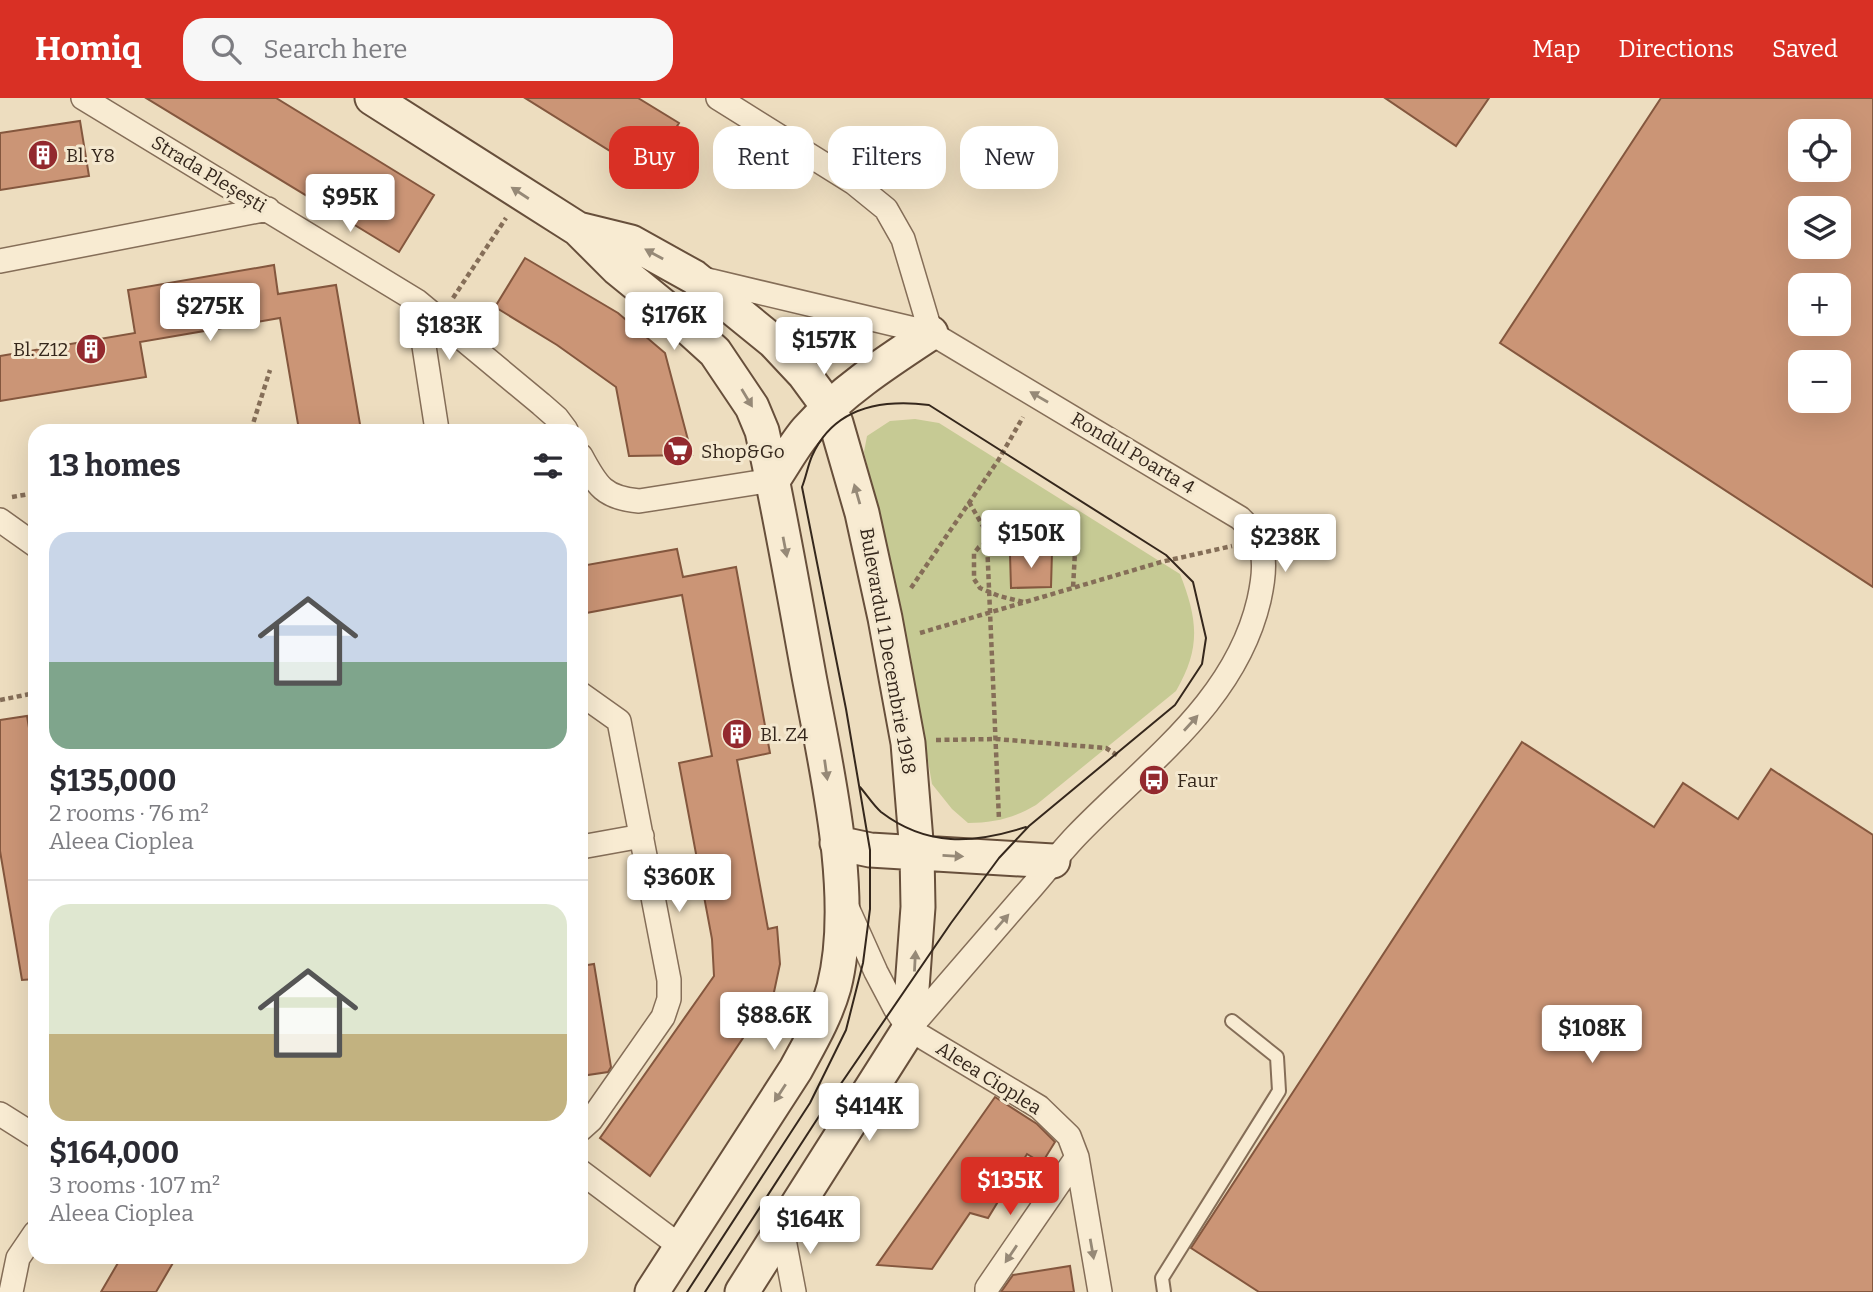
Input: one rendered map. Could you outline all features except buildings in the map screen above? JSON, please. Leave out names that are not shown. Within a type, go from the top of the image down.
[{"type":"main road","name":"Bulevardul 1 Decembrie 1918","points":[[372,98],[578,229],[618,269],[715,352],[752,407],[762,431],[825,762],[842,896],[840,944],[834,987],[817,1031],[796,1069],[652,1292]]},
{"type":"main road","name":"Bulevardul 1 Decembrie 1918","points":[[578,229],[631,242],[694,277],[774,342],[804,374],[829,408],[862,513],[908,743],[917,853],[918,907],[909,1029],[742,1292]]},
{"type":"main road","points":[[773,480],[805,432],[829,408],[872,373],[931,333]]},
{"type":"main road","points":[[837,843],[870,850],[1053,861]]},
{"type":"street","name":"Strada Pleșești","points":[[83,98],[417,301],[541,404],[561,424]]},
{"type":"street","points":[[718,98],[854,183],[886,209],[903,239],[931,333]]},
{"type":"street","points":[[0,261],[268,209]]},
{"type":"street","name":"Rondul Poarta 4","points":[[694,277],[931,333],[1240,517],[1260,540]]},
{"type":"street","points":[[417,301],[436,424]]},
{"type":"street","points":[[588,467],[602,490],[618,499],[639,501],[773,480]]},
{"type":"street","points":[[0,520],[28,540]]},
{"type":"street","points":[[909,1029],[1053,861],[1192,723],[1227,676],[1255,614],[1263,571],[1260,540]]},
{"type":"street","points":[[588,699],[619,721],[669,980],[669,999],[663,1017],[588,1123]]},
{"type":"street","points":[[588,846],[642,836]]},
{"type":"street","name":"Aleea Cioplea","points":[[842,896],[876,972],[909,1029],[1039,1107],[1069,1136],[1077,1157]]},
{"type":"street","points":[[0,1114],[28,1132]]},
{"type":"street","points":[[987,1292],[987,1288],[1077,1157]]},
{"type":"street","points":[[1077,1157],[1100,1292]]},
{"type":"street","points":[[588,1177],[681,1247]]},
{"type":"street","points":[[782,1229],[794,1292]]},
{"type":"street","points":[[11,1292],[18,1258],[28,1243]]},
{"type":"lane","points":[[1164,1292],[1162,1278],[1279,1091],[1278,1057],[1232,1021]]},
{"type":"path","points":[[440,319],[522,194]]},
{"type":"path","points":[[253,424],[270,370]]},
{"type":"path","points":[[887,630],[901,603],[999,459],[1035,395]]},
{"type":"path","points":[[0,499],[28,494]]},
{"type":"path","points":[[969,502],[984,528],[987,542],[999,820]]},
{"type":"path","points":[[1025,602],[980,589],[974,579],[974,554],[979,547],[999,535],[1076,534],[1073,588]]},
{"type":"path","points":[[887,630],[990,613],[1161,562],[1260,540]]},
{"type":"path","points":[[0,700],[28,694]]},
{"type":"path","points":[[908,743],[925,740],[996,739],[1106,747],[1144,772]]},
{"type":"green space","points":[[915,419],[939,423],[1180,574],[1193,620],[1190,661],[1176,691],[1036,805],[995,821],[968,823],[952,809],[932,784],[902,611],[864,452],[867,436],[890,421]]},
{"type":"tram line","points":[[687,1292],[810,1103],[846,1030],[863,963],[870,909],[870,850],[846,709],[802,487],[812,456],[821,439],[846,417],[877,406],[911,403],[929,405],[1166,555],[1193,582],[1206,638],[1202,664],[1175,705],[1029,826],[999,858],[951,923],[825,1107],[705,1292]]},
{"type":"tram line","points":[[860,787],[881,812],[916,832],[933,837],[969,839],[1026,827]]},
{"type":"place","name":"Bl. Y8","points":[[43,155]]},
{"type":"place","name":"Bl. Z12","points":[[91,349]]},
{"type":"place","name":"Shop&Go","points":[[678,451]]},
{"type":"place","name":"Bl. Z4","points":[[737,734]]},
{"type":"place","name":"Faur","points":[[1154,780]]}]
